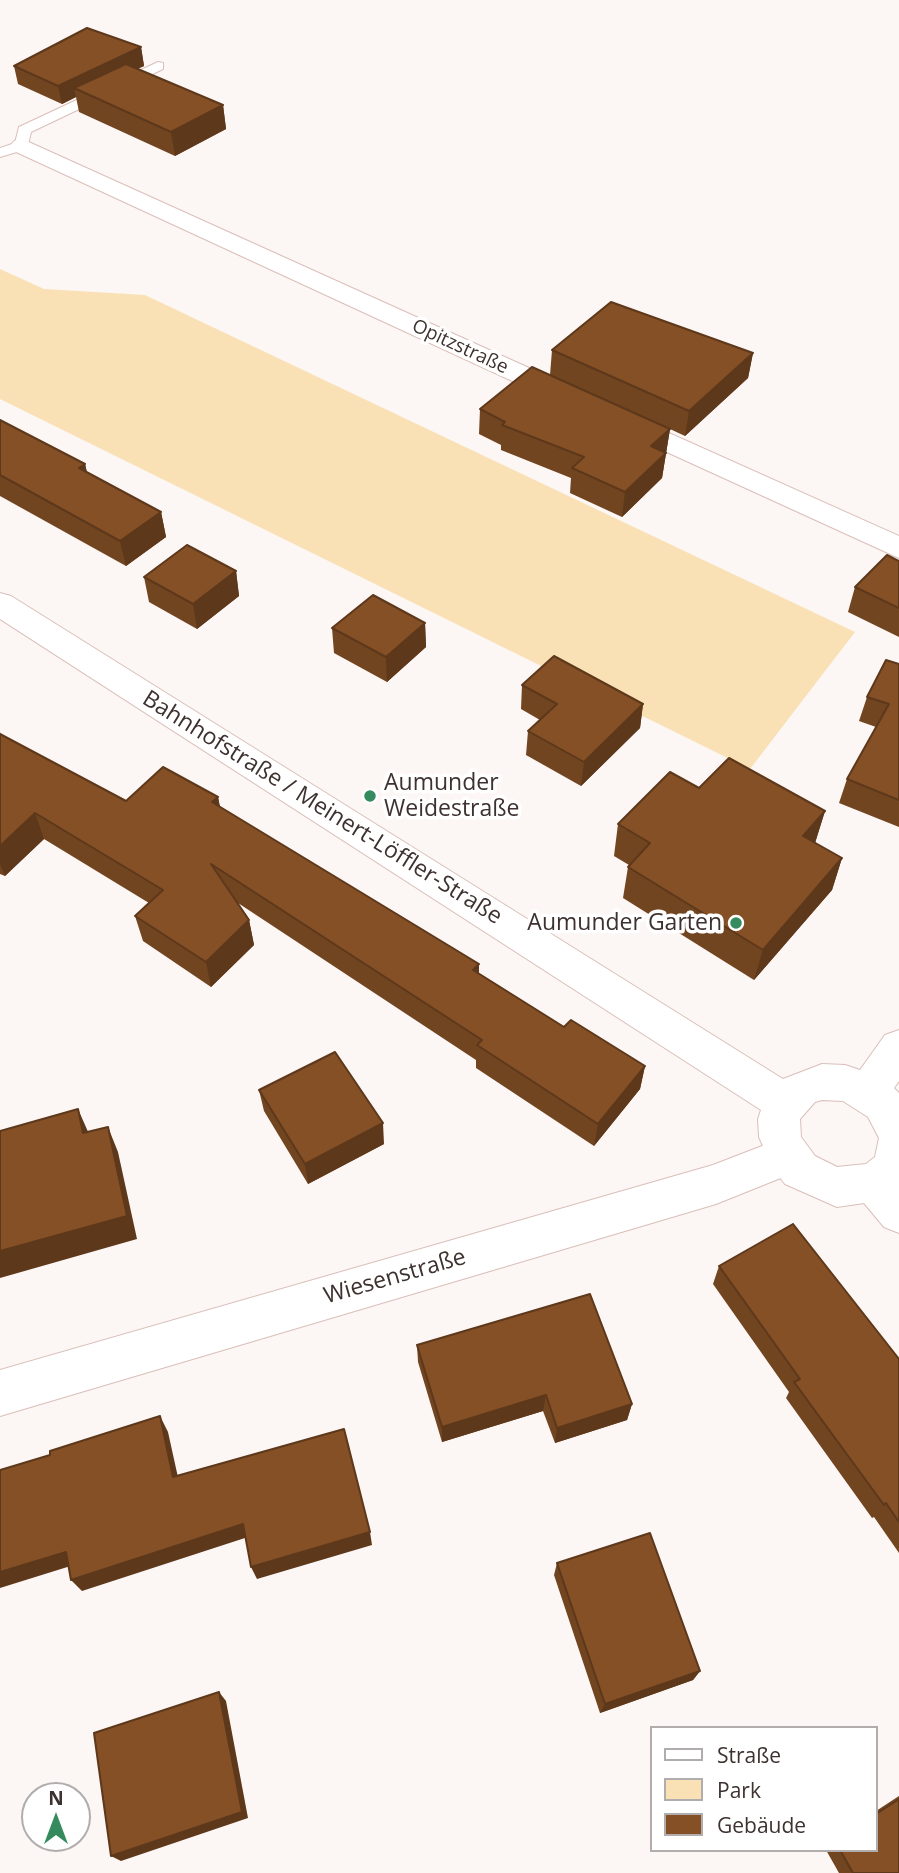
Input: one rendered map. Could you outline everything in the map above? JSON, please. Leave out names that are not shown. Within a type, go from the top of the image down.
[{"type":"street","name":"Opitzstraße","points":[[11,150],[899,548]]},
{"type":"street","name":"Bahnhofstraße / Meinert-Löffler-Straße","points":[[0,604],[785,1103]]},
{"type":"street","points":[[868,1092],[899,1047]]},
{"type":"street","points":[[822,1082],[845,1083],[868,1092],[884,1104],[894,1119],[899,1138],[898,1155],[890,1171],[887,1198],[837,1187],[800,1170],[788,1155],[780,1138],[779,1119],[785,1103],[801,1089],[822,1082]]},
{"type":"street","name":"Wiesenstraße","points":[[0,1393],[716,1184],[788,1155]]},
{"type":"lane","points":[[11,150],[24,130],[158,66]]},
{"type":"green space","points":[[0,269],[44,289],[145,295],[855,632],[750,769],[0,399]]},
{"type":"building","points":[[87,28],[141,47],[58,86],[14,66]]},
{"type":"building","points":[[126,64],[223,105],[171,132],[74,88]]},
{"type":"building","points":[[611,302],[753,353],[689,411],[552,350]]},
{"type":"building","points":[[532,367],[670,429],[651,446],[666,453],[625,492],[572,468],[584,457],[502,425],[505,422],[480,409]]},
{"type":"building","points":[[0,420],[85,464],[79,468],[161,512],[120,541],[0,475]]},
{"type":"building","points":[[187,545],[236,571],[193,604],[144,577]]},
{"type":"building","points":[[887,555],[899,561],[899,608],[855,587]]},
{"type":"building","points":[[373,595],[425,623],[386,657],[332,628]]},
{"type":"building","points":[[554,656],[643,704],[584,762],[528,731],[557,704],[522,685]]},
{"type":"building","points":[[886,660],[899,664],[899,800],[847,779],[889,704],[867,697]]},
{"type":"building","points":[[0,734],[126,801],[163,767],[218,797],[212,802],[479,964],[473,970],[564,1027],[571,1020],[645,1066],[598,1124],[477,1045],[482,1040],[211,864],[249,920],[206,962],[135,916],[163,890],[35,813],[0,846]]},
{"type":"building","points":[[729,758],[825,811],[803,836],[842,858],[763,950],[628,867],[650,843],[618,824],[670,772],[699,788]]},
{"type":"building","points":[[335,1052],[383,1123],[305,1164],[259,1090]]},
{"type":"building","points":[[78,1109],[83,1133],[108,1127],[127,1216],[0,1251],[0,1131]]},
{"type":"building","points":[[793,1224],[899,1359],[899,1522],[794,1382],[800,1379],[719,1266]]},
{"type":"building","points":[[590,1294],[632,1404],[557,1428],[546,1395],[442,1427],[417,1345]]},
{"type":"building","points":[[160,1416],[173,1477],[344,1429],[370,1532],[251,1567],[243,1524],[71,1580],[66,1552],[0,1572],[0,1470]]},
{"type":"building","points":[[650,1533],[700,1671],[605,1704],[557,1563]]},
{"type":"building","points":[[219,1692],[242,1812],[111,1856],[94,1733]]},
{"type":"building","points":[[899,1799],[899,1873],[853,1873],[841,1852],[878,1852],[878,1813]]},
{"type":"place","name":"Aumunder Weidestraße","points":[[370,796]]},
{"type":"place","name":"Aumunder Garten","points":[[736,923]]}]
